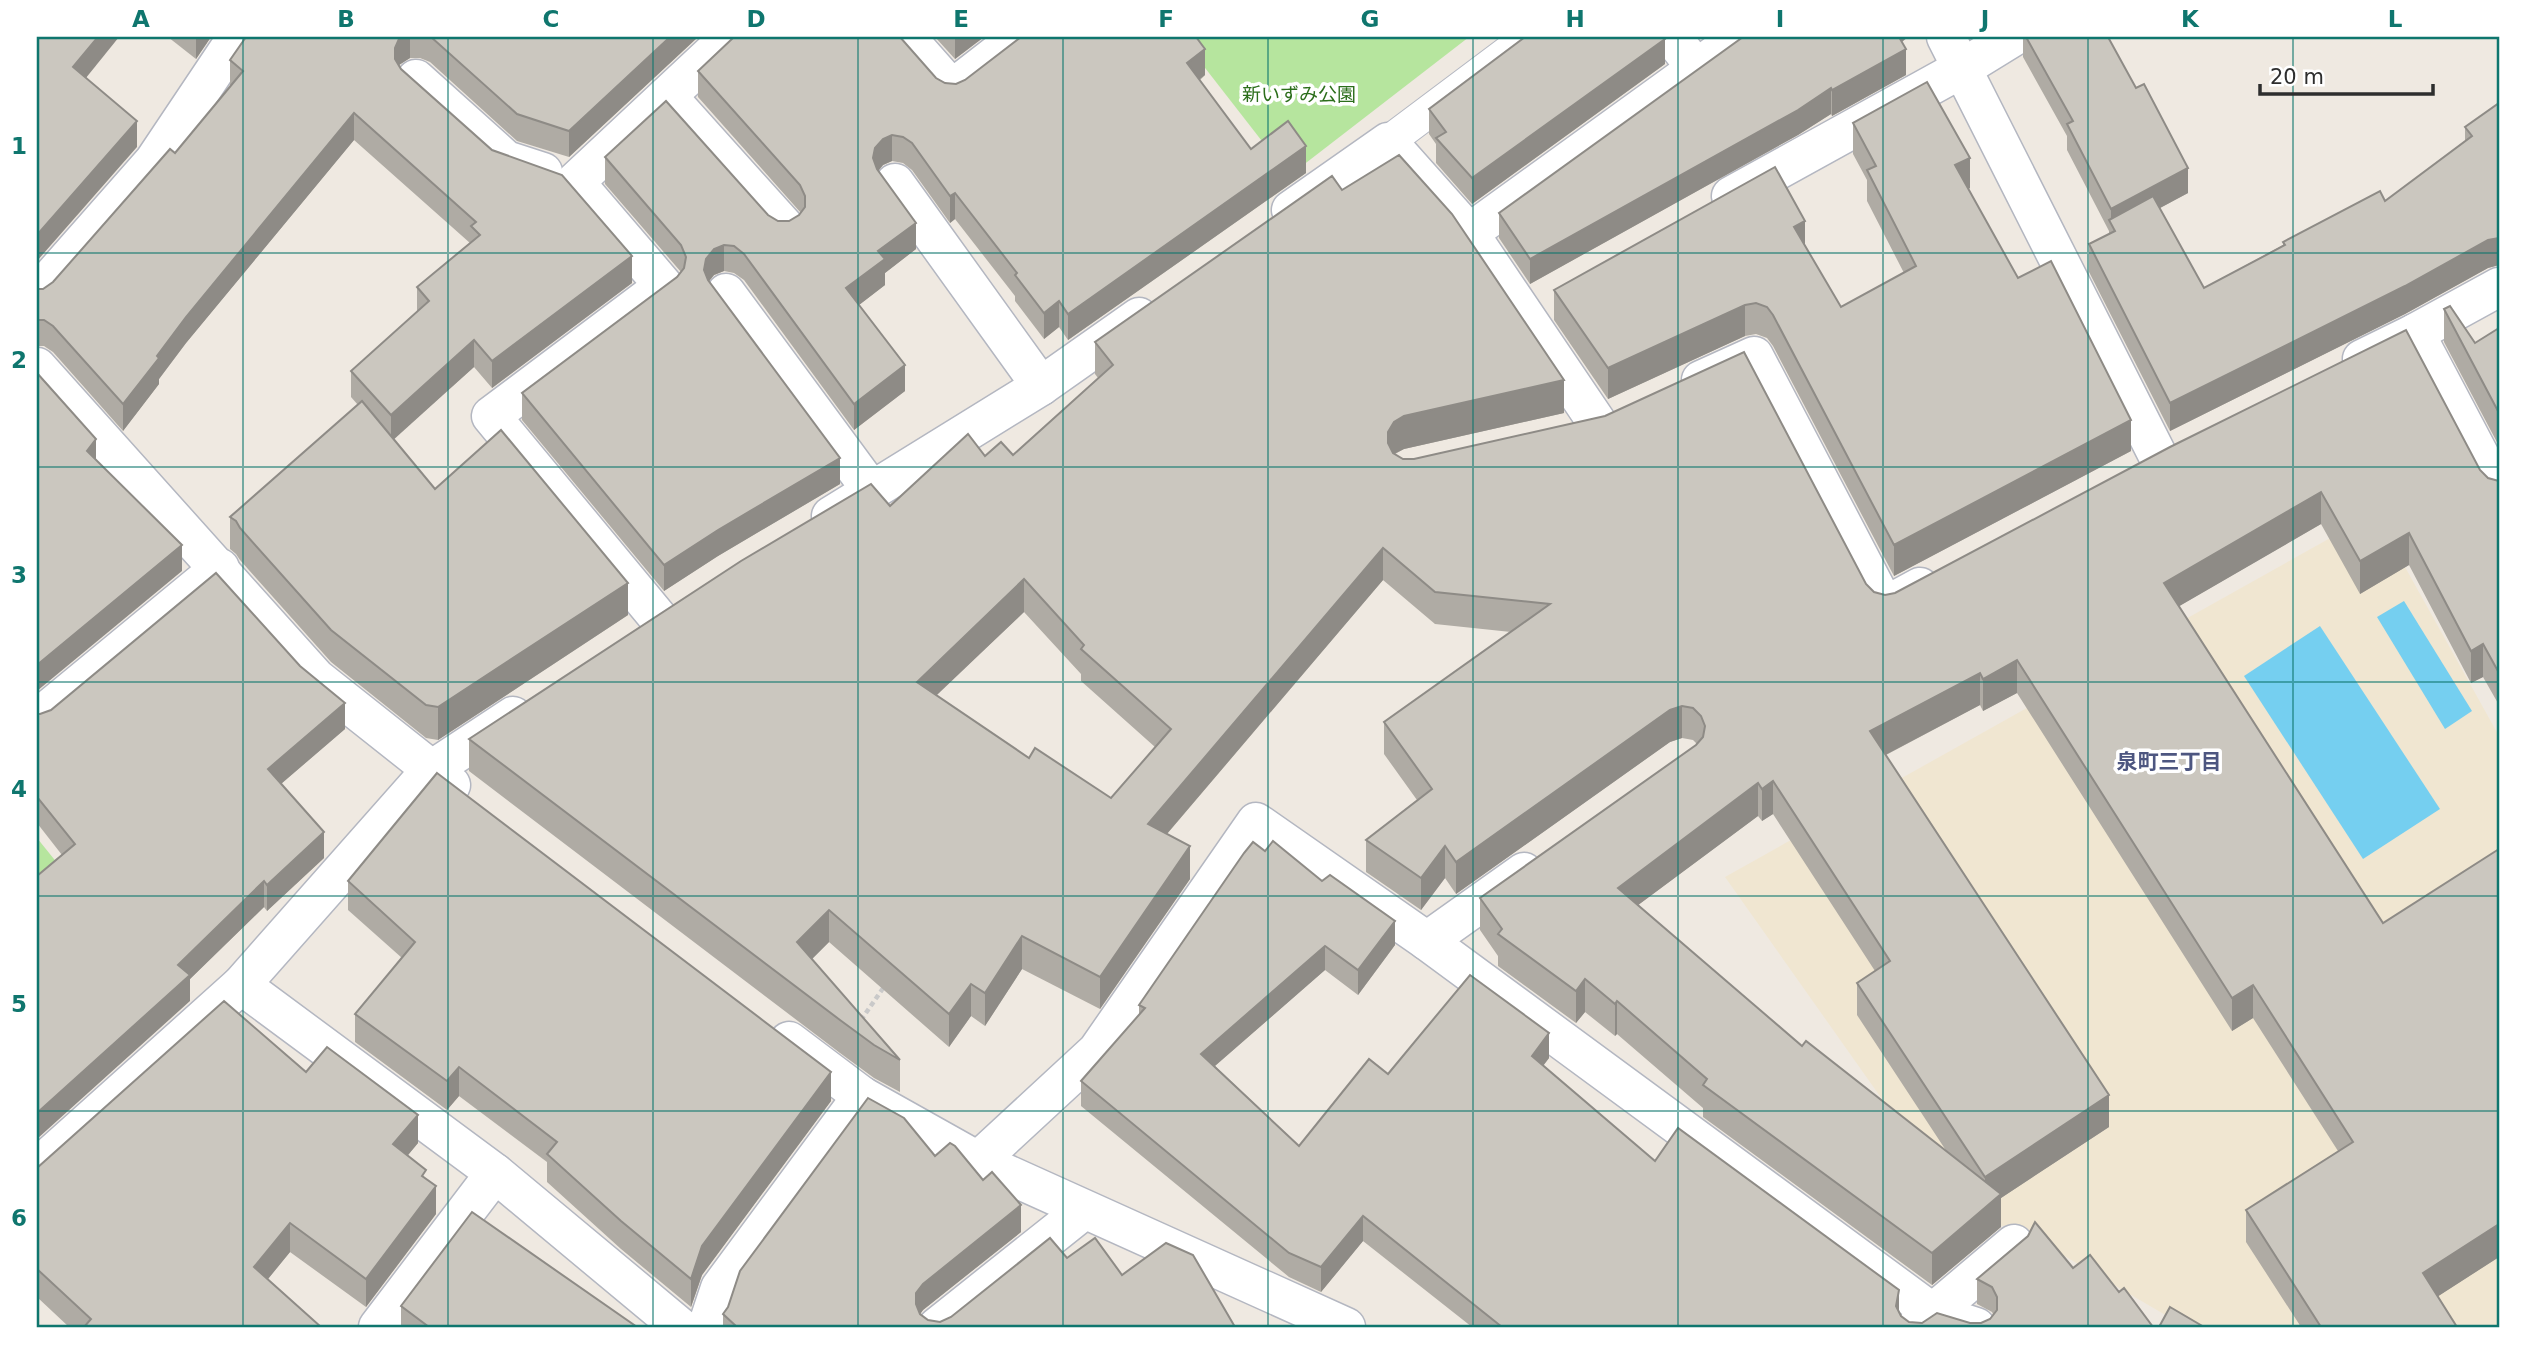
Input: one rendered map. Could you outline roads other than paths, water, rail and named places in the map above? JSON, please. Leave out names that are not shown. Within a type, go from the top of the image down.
[{"type":"street","points":[[37,294],[154,161],[237,37]]},
{"type":"street","points":[[575,182],[730,37]]},
{"type":"street","points":[[906,37],[952,89],[1019,37]]},
{"type":"street","points":[[1672,37],[1696,68]]},
{"type":"street","points":[[1469,233],[1740,37]]},
{"type":"street","points":[[1705,211],[1954,53],[2013,37]]},
{"type":"street","points":[[1954,53],[2172,454],[2124,479]]},
{"type":"street","points":[[416,79],[506,160],[575,182],[664,286],[491,416],[672,612],[626,642]]},
{"type":"street","points":[[667,96],[784,226]]},
{"type":"street","points":[[1265,228],[1388,142],[1535,306],[1600,427]]},
{"type":"street","points":[[895,183],[1041,386]]},
{"type":"street","points":[[2330,375],[2499,287]]},
{"type":"street","points":[[726,293],[872,491]]},
{"type":"street","points":[[801,533],[1041,386],[1164,299]]},
{"type":"street","points":[[2415,333],[2499,492]]},
{"type":"street","points":[[1671,394],[1755,356],[1885,606],[1945,574]]},
{"type":"street","points":[[37,367],[316,677],[475,804]]},
{"type":"street","points":[[1562,435],[1600,427],[1636,410]]},
{"type":"street","points":[[37,719],[220,568]]},
{"type":"street","points":[[37,1168],[241,985],[431,770],[546,695]]},
{"type":"street","points":[[978,1161],[1097,1051],[1256,822],[1427,941],[1924,1320],[1976,1327]]},
{"type":"street","points":[[1427,941],[1549,854]]},
{"type":"street","points":[[241,985],[495,1173],[680,1327]]},
{"type":"street","points":[[761,1020],[862,1096],[978,1161],[1346,1327]]},
{"type":"street","points":[[707,1327],[720,1288],[862,1096]]},
{"type":"street","points":[[378,1327],[495,1173]]},
{"type":"street","points":[[937,1327],[1084,1210]]},
{"type":"street","points":[[1924,1320],[2014,1244]]},
{"type":"lane","points":[[1388,142],[1528,37]]},
{"type":"water","points":[[2404,601],[2472,711],[2445,729],[2377,617]]},
{"type":"water","points":[[2320,626],[2440,809],[2363,859],[2244,676]]},
{"type":"district","name":"泉町三丁目","points":[[2169,762]]},
{"type":"park label","name":"新いずみ公園","points":[[1299,94]]}]
